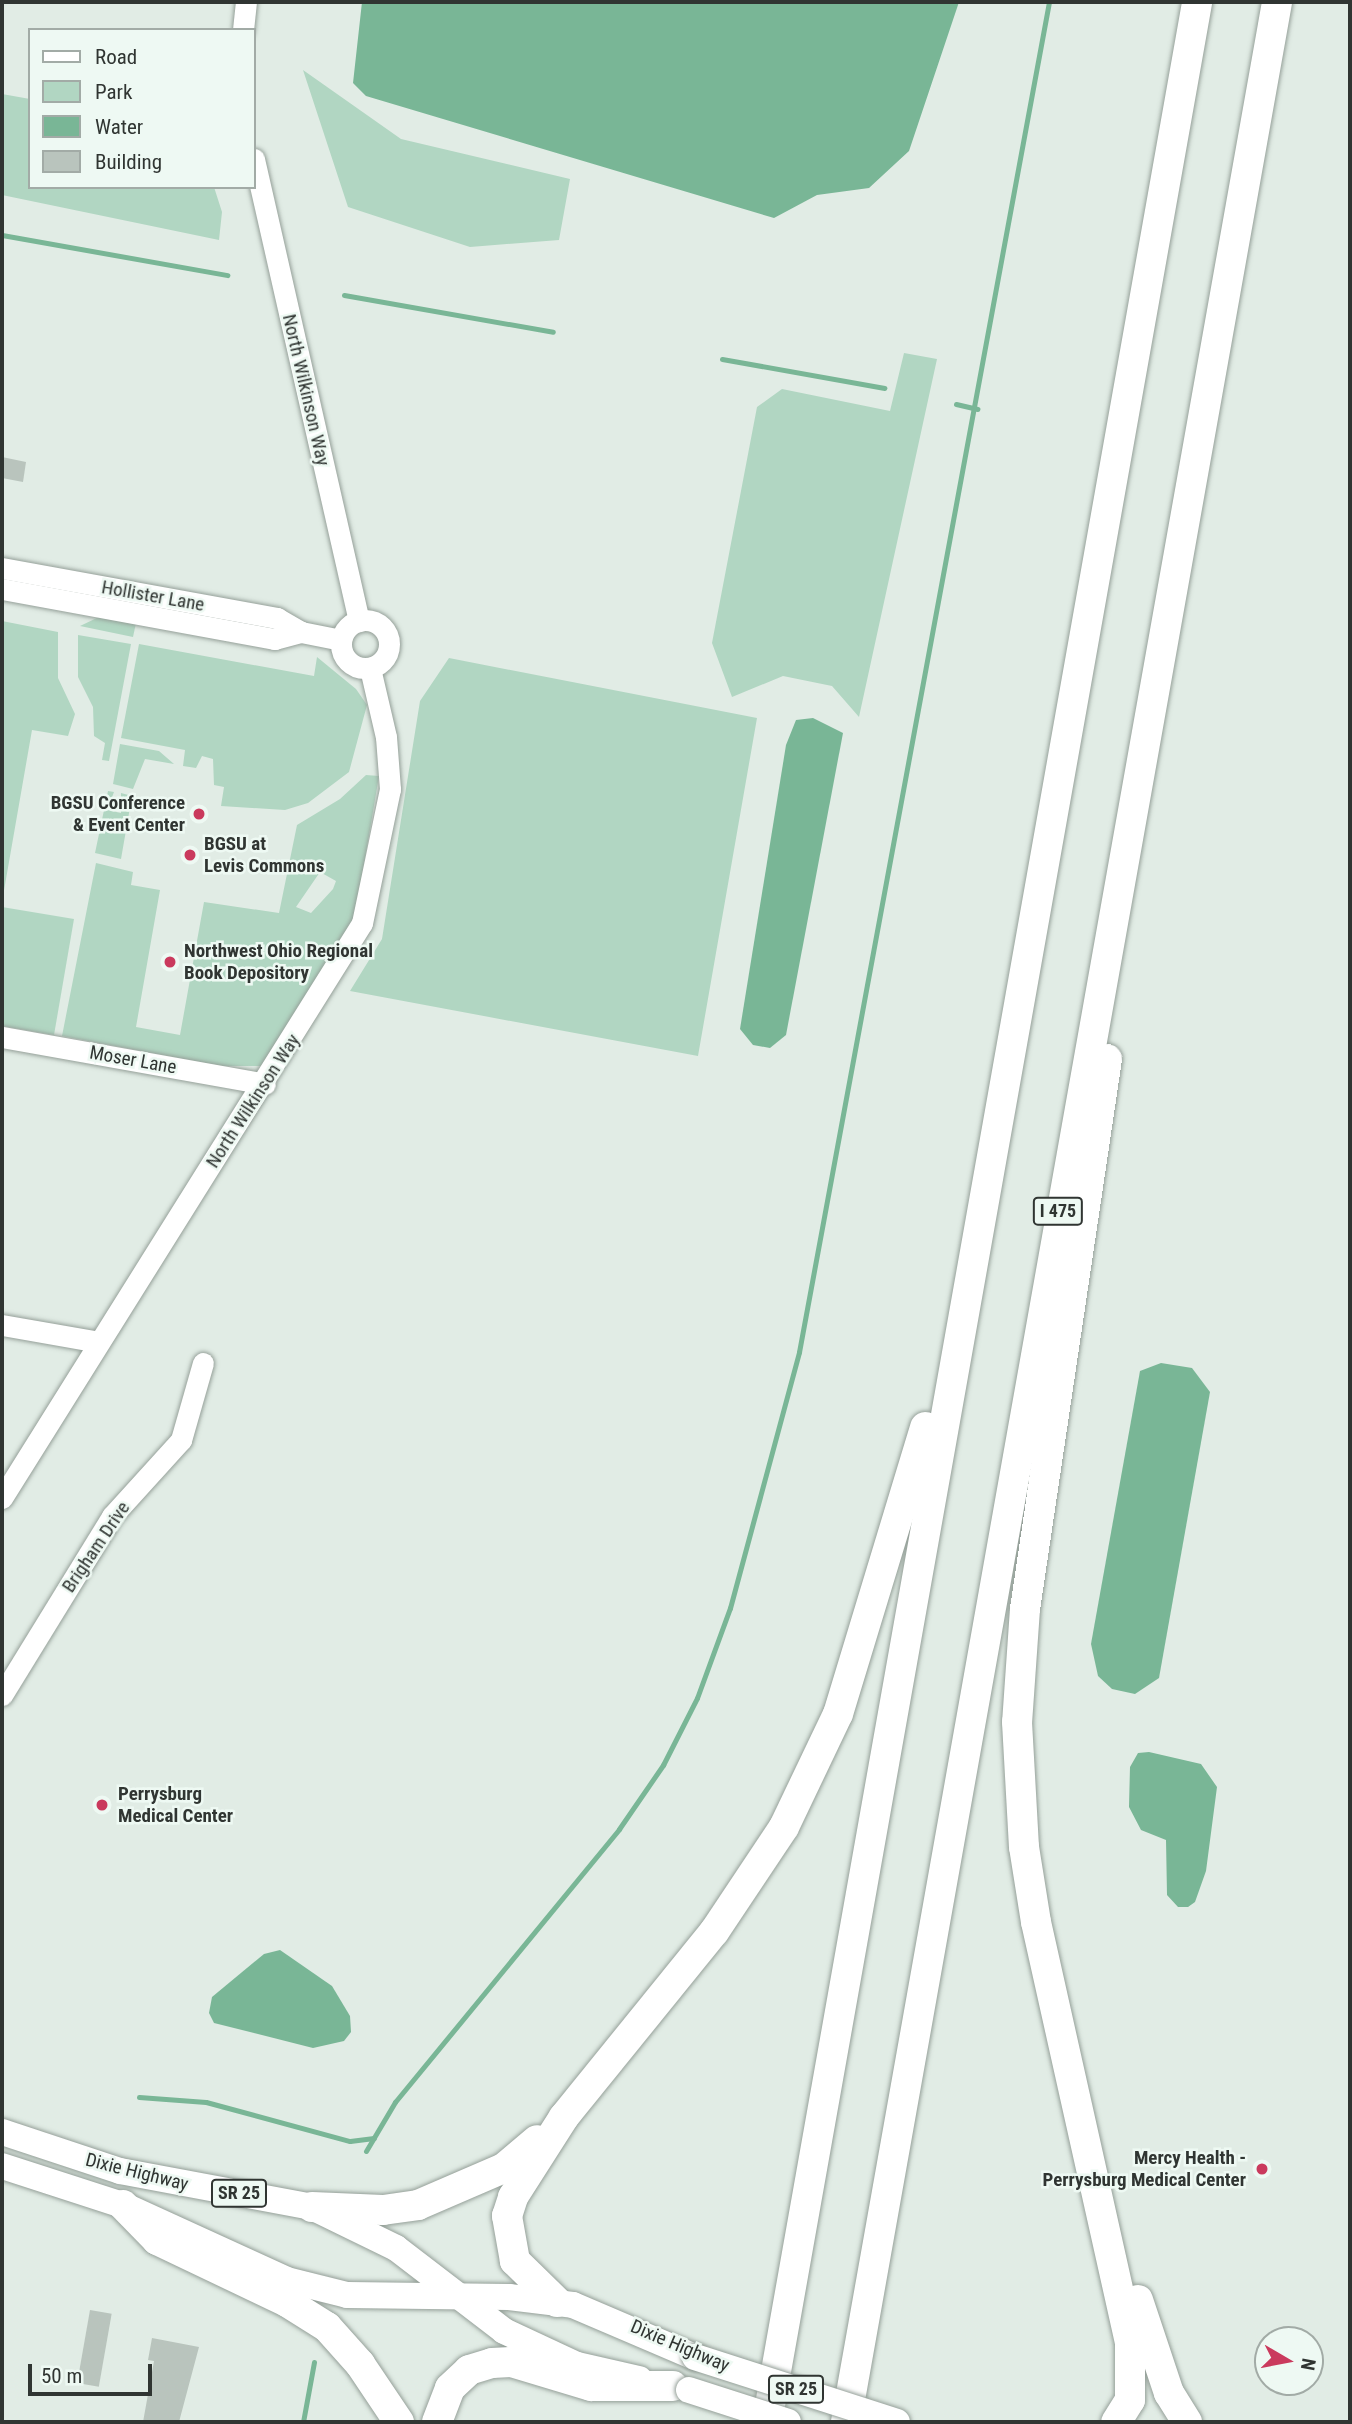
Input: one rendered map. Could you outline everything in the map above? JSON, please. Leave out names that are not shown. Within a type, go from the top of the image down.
[{"type":"highway","points":[[767,2422],[1197,2]]},
{"type":"highway","name":"I 475","points":[[846,2422],[1277,2]]},
{"type":"highway","points":[[1116,2422],[1130,2400],[1133,2370],[1098,2183],[1024,1847],[1018,1697],[1041,1486],[1162,645]]},
{"type":"highway","points":[[556,2302],[515,2261],[507,2216],[533,2162],[564,2117],[713,1932],[784,1827],[814,1772],[858,1655],[894,1534],[989,1165]]},
{"type":"highway","points":[[312,2207],[383,2210],[418,2205],[504,2168],[564,2117]]},
{"type":"highway","points":[[1098,2183],[1169,2393],[1188,2422]]},
{"type":"highway","points":[[123,2205],[157,2240],[288,2302],[327,2327],[360,2364],[399,2422]]},
{"type":"highway","points":[[437,2422],[450,2388],[469,2370],[492,2362],[511,2362],[591,2386],[682,2388]]},
{"type":"main road","name":"Dixie Highway","points":[[2,2132],[120,2171],[312,2207],[396,2248],[504,2331],[535,2347],[577,2365],[682,2388],[788,2422]]},
{"type":"main road","name":"Dixie Highway","points":[[2,2166],[123,2205],[287,2280],[347,2295],[458,2295],[556,2302],[600,2312],[695,2357],[897,2422]]},
{"type":"street","points":[[243,28],[246,2]]},
{"type":"street","name":"North Wilkinson Way","points":[[256,168],[359,621]]},
{"type":"street","name":"Hollister Lane","points":[[2,568],[277,618],[301,632],[341,640]]},
{"type":"street","name":"Hollister Lane","points":[[2,589],[274,639],[301,632]]},
{"type":"street","points":[[359,621],[377,624],[388,639],[385,657],[369,668],[347,660],[341,640],[359,621]]},
{"type":"street","name":"North Wilkinson Way","points":[[2,1498],[349,951],[370,896],[390,789],[386,737],[369,668]]},
{"type":"street","name":"Moser Lane","points":[[2,1037],[265,1084]]},
{"type":"street","points":[[2,1325],[99,1342]]},
{"type":"street","name":"Brigham Drive","points":[[2,1695],[112,1516],[181,1440],[203,1363]]},
{"type":"green space","points":[[303,70],[401,139],[570,179],[559,240],[470,247],[348,207]]},
{"type":"green space","points":[[2,94],[28,99],[28,189],[215,189],[222,212],[219,240],[2,195]]},
{"type":"green space","points":[[904,353],[937,359],[859,717],[832,686],[783,676],[732,697],[712,643],[757,407],[782,389],[890,411]]},
{"type":"green space","points":[[101,616],[136,623],[133,637],[80,626]]},
{"type":"green space","points":[[2,621],[58,632],[58,678],[75,714],[68,736],[32,730],[2,902]]},
{"type":"green space","points":[[78,635],[131,644],[109,761],[102,760],[105,743],[94,736],[93,707],[78,677]]},
{"type":"green space","points":[[139,644],[314,676],[317,657],[356,689],[367,705],[349,772],[308,803],[285,810],[221,806],[224,787],[214,785],[213,759],[202,756],[196,768],[183,766],[185,750],[121,738]]},
{"type":"green space","points":[[449,658],[757,718],[698,1056],[350,991],[382,939],[420,701]]},
{"type":"green space","points":[[120,744],[159,751],[174,764],[145,759],[133,789],[113,784]]},
{"type":"green space","points":[[366,775],[379,776],[355,918],[263,1066],[221,1066],[62,1036],[96,863],[133,872],[131,885],[160,890],[136,1027],[180,1035],[204,902],[279,913],[297,825],[340,799]],"holes":[[[320,872],[336,881],[333,889],[311,913],[296,907]]]},
{"type":"green space","points":[[108,791],[114,792],[107,810],[121,813],[121,793],[132,796],[121,859],[95,853]]},
{"type":"green space","points":[[2,907],[74,919],[54,1035],[2,1026]]},
{"type":"water","points":[[362,2],[959,2],[909,151],[869,188],[817,195],[774,218],[366,96],[353,83]]},
{"type":"water","points":[[813,718],[843,733],[786,1035],[770,1048],[753,1045],[740,1029],[786,745],[796,720]]},
{"type":"water","points":[[1161,1363],[1192,1368],[1210,1392],[1159,1678],[1135,1694],[1112,1689],[1098,1676],[1091,1644],[1140,1371]]},
{"type":"water","points":[[1149,1752],[1201,1764],[1217,1787],[1206,1871],[1195,1902],[1188,1907],[1178,1907],[1167,1895],[1166,1840],[1141,1830],[1129,1807],[1130,1767],[1138,1753]]},
{"type":"water","points":[[280,1950],[332,1986],[350,2016],[351,2032],[344,2041],[313,2048],[214,2023],[209,2013],[212,1997],[264,1954]]},
{"type":"building","points":[[2,457],[26,462],[23,482],[2,478]]},
{"type":"building","points":[[90,2310],[112,2314],[99,2387],[77,2383]]},
{"type":"building","points":[[152,2338],[199,2347],[179,2422],[143,2422],[154,2361],[148,2360]]},
{"type":"waterway","points":[[366,2151],[395,2102],[619,1829],[663,1765],[697,1698],[730,1608],[799,1352],[1049,2]]},
{"type":"waterway","points":[[2,235],[227,275]]},
{"type":"waterway","points":[[344,295],[553,332]]},
{"type":"waterway","points":[[722,359],[884,388]]},
{"type":"waterway","points":[[956,404],[977,409]]},
{"type":"waterway","points":[[139,2097],[206,2102],[350,2141],[374,2138]]},
{"type":"waterway","points":[[303,2422],[314,2362]]},
{"type":"place","name":"BGSU Conference & Event Center","points":[[199,814]]},
{"type":"place","name":"BGSU at Levis Commons","points":[[190,855]]},
{"type":"place","name":"Northwest Ohio Regional Book Depository","points":[[170,962]]},
{"type":"place","name":"Perrysburg Medical Center","points":[[102,1805]]},
{"type":"place","name":"Mercy Health - Perrysburg Medical Center","points":[[1262,2169]]}]
